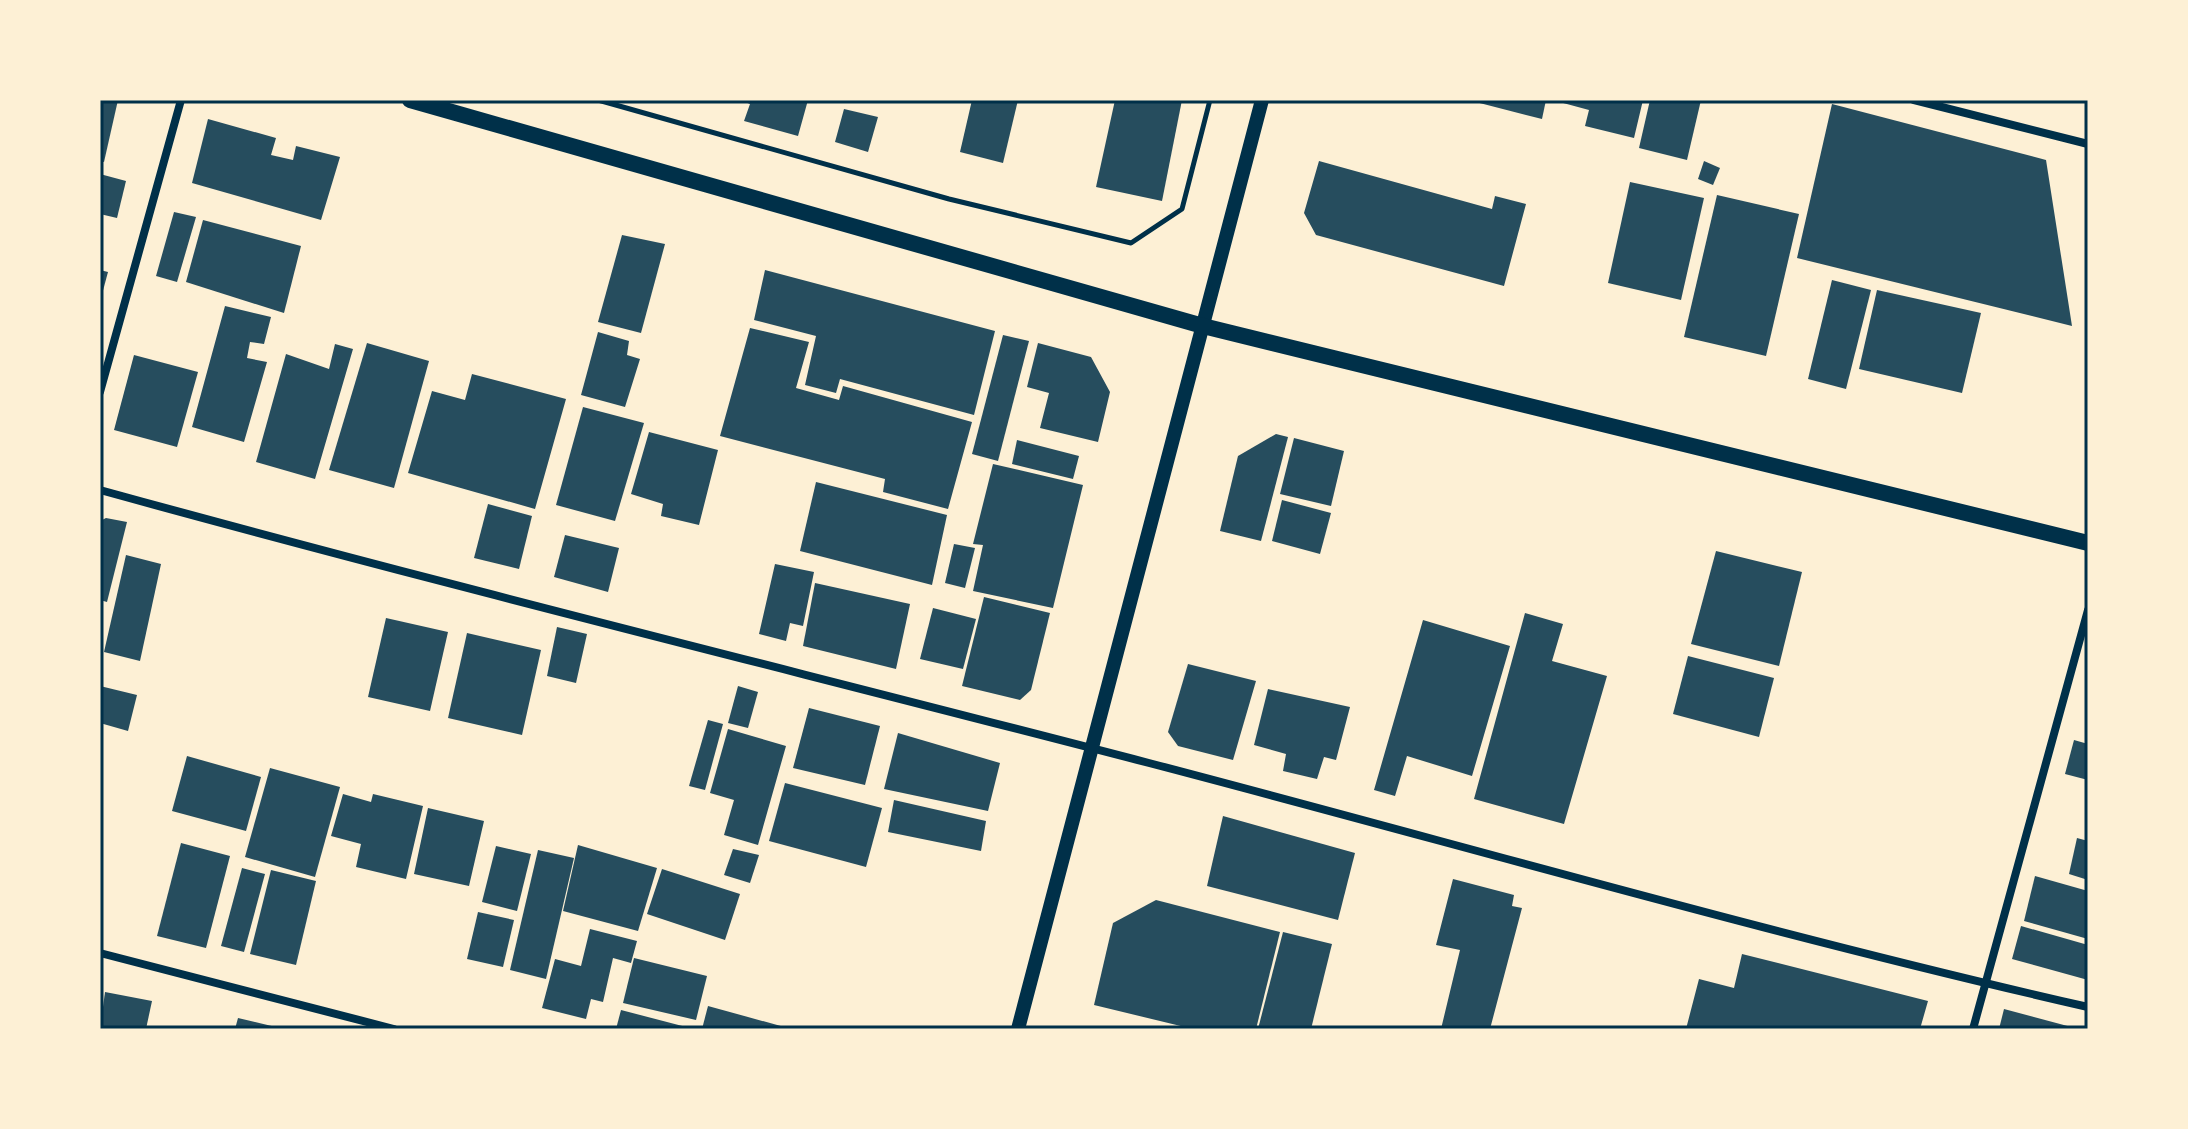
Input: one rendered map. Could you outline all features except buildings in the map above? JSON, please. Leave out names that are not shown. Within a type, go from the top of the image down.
[{"type":"main road","points":[[410,100],[1203,326],[2088,543]]},
{"type":"street","points":[[100,392],[181,100]]},
{"type":"street","points":[[1018,1029],[1262,100]]},
{"type":"street","points":[[1914,100],[2088,144]]},
{"type":"street","points":[[100,490],[347,558],[1093,750],[1659,902],[2088,1007]]},
{"type":"street","points":[[1973,1029],[2088,610]]},
{"type":"street","points":[[100,953],[394,1029]]},
{"type":"path","points":[[598,100],[949,199],[1131,243],[1182,209],[1210,100]]}]
